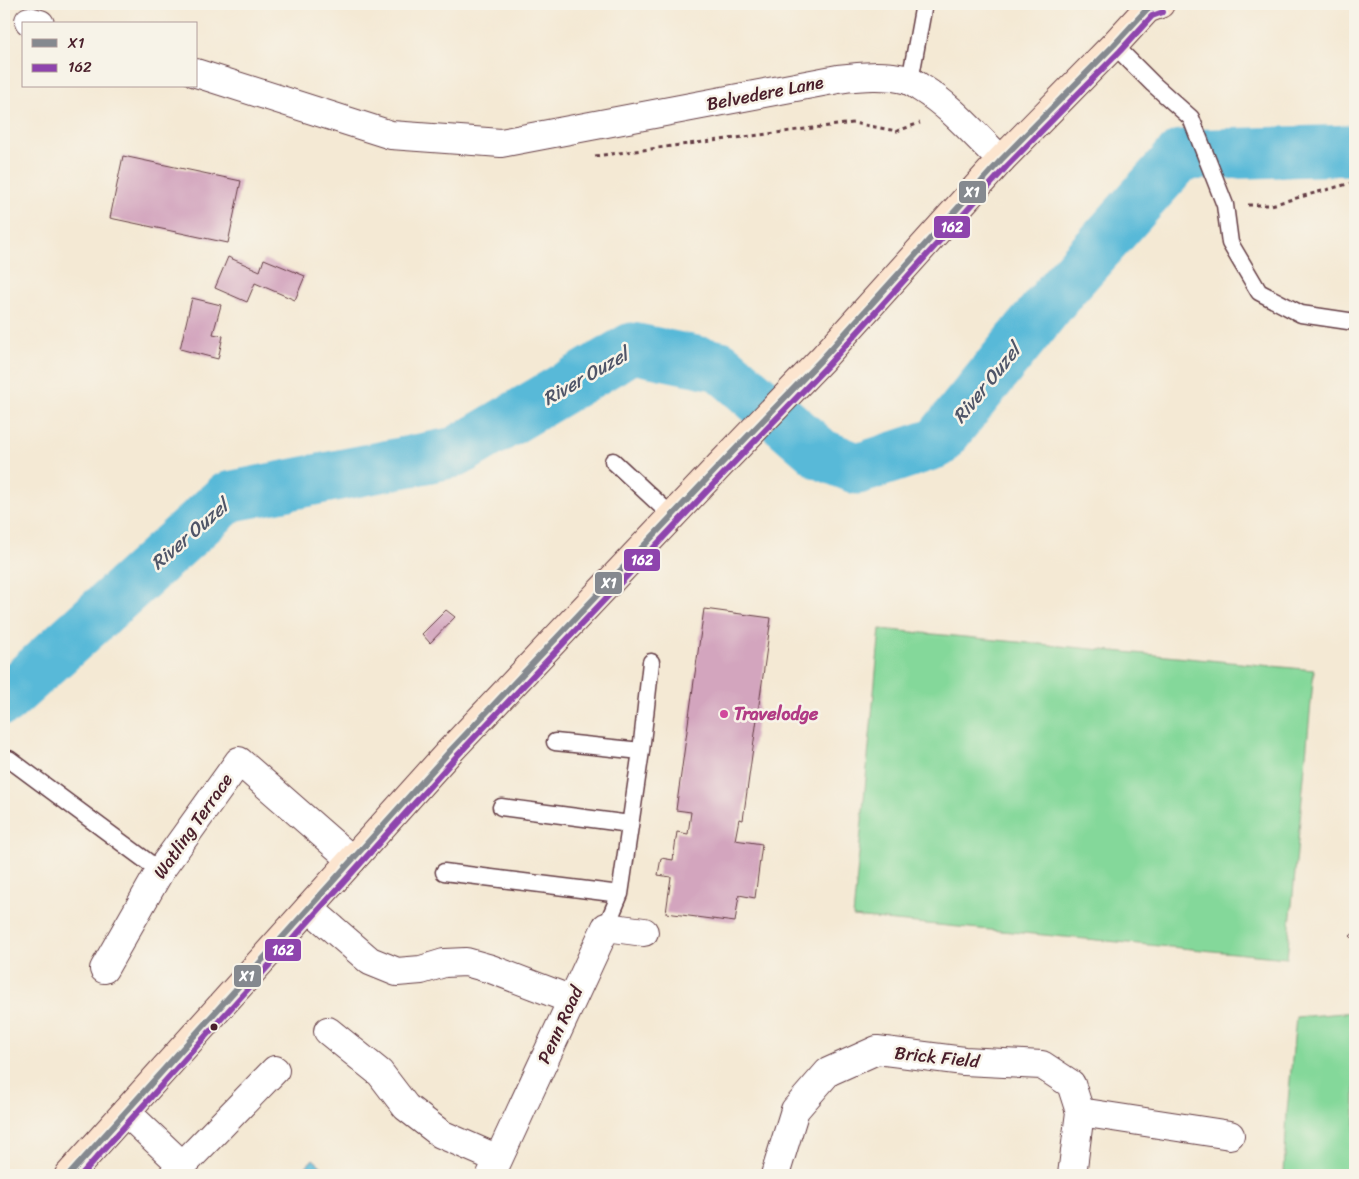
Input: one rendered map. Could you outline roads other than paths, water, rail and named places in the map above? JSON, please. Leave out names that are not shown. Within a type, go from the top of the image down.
[{"type":"street","points":[[69,1175],[450,751],[822,359],[1001,160],[1151,5]]},
{"type":"street","name":"Belvedere Lane","points":[[198,74],[391,135],[501,143],[838,79],[884,76],[910,81],[934,96],[950,109],[1001,160]]},
{"type":"street","name":"Watling Terrace","points":[[104,969],[160,871],[239,761],[352,860]]},
{"type":"street","points":[[309,908],[370,961],[397,972],[421,970],[444,963],[466,962],[491,968],[572,1000]]},
{"type":"street","points":[[606,926],[644,932]]},
{"type":"street","name":"Penn Road","points":[[328,1031],[380,1072],[406,1107],[441,1134],[494,1167],[606,926]]},
{"type":"street","name":"Brick Field","points":[[775,1175],[795,1110],[828,1072],[878,1050],[964,1061],[1042,1065],[1071,1084],[1080,1112],[1072,1175]]},
{"type":"street","points":[[126,1112],[178,1171],[275,1070]]},
{"type":"street","points":[[1080,1112],[1230,1135]]},
{"type":"lane","points":[[910,81],[924,4]]},
{"type":"lane","points":[[1114,45],[1191,118],[1225,205],[1230,243],[1259,292],[1301,314],[1355,322]]},
{"type":"lane","points":[[612,461],[672,516]]},
{"type":"lane","points":[[606,926],[620,894],[641,751],[651,662]]},
{"type":"lane","points":[[556,742],[641,751]]},
{"type":"lane","points":[[9,759],[160,871]]},
{"type":"lane","points":[[501,808],[630,824]]},
{"type":"lane","points":[[444,872],[620,894]]},
{"type":"water","points":[[313,1159],[331,1175],[298,1175]]},
{"type":"waterway","name":"River Ouzel","points":[[4,700],[228,497],[456,452],[632,348],[720,366],[821,454],[858,469],[937,443],[1065,285],[1181,155],[1355,150]]},
{"type":"place","name":"Travelodge","points":[[724,714]]}]
